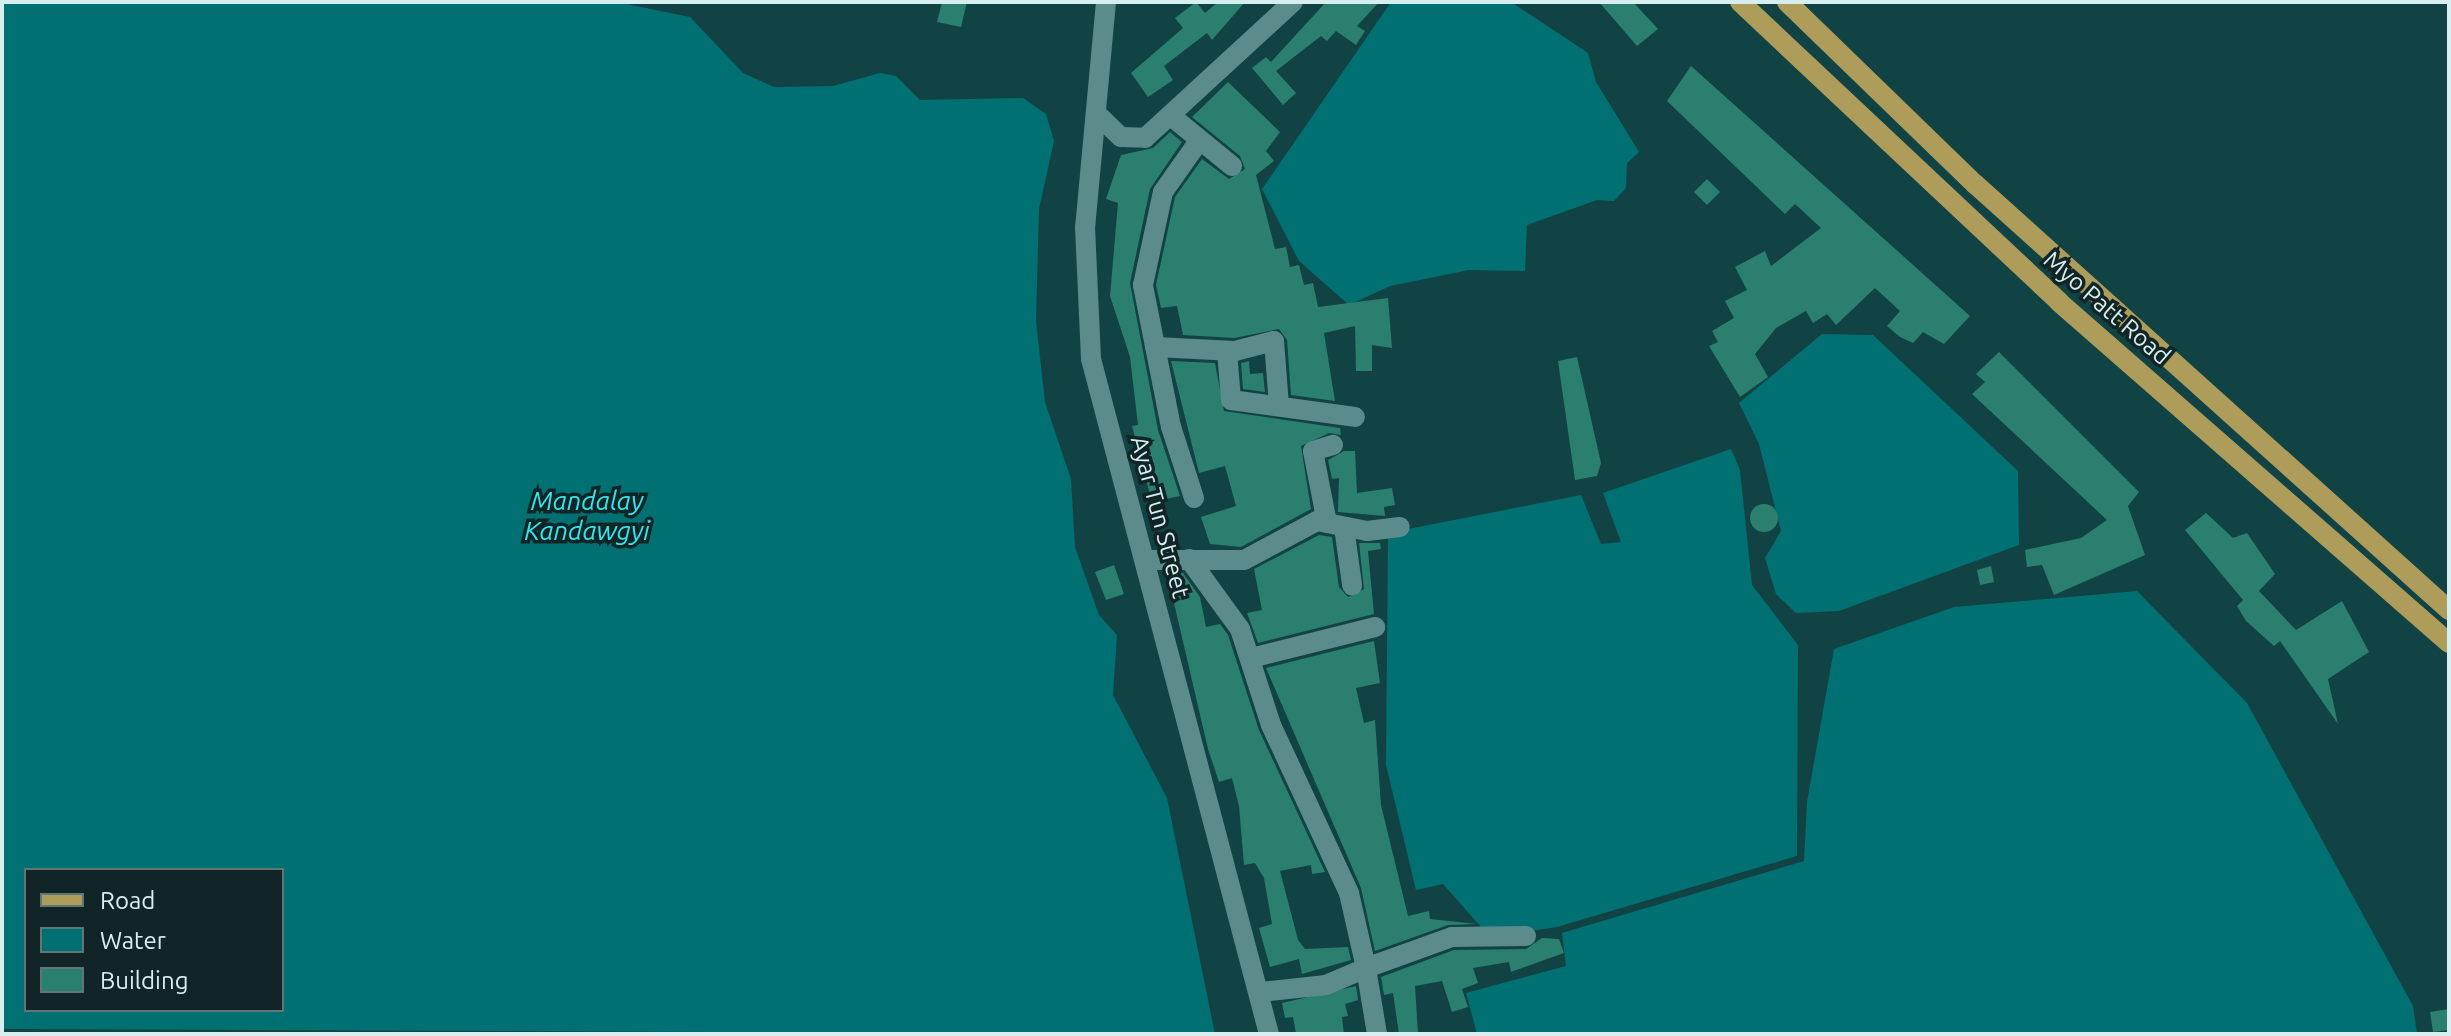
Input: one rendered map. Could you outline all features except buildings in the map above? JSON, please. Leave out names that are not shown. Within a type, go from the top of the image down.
[{"type":"main road","name":"Myo Patt Road","points":[[1740,2],[1954,203],[2389,586],[2449,643]]},
{"type":"main road","name":"Myo Patt Road","points":[[1787,2],[1975,184],[2449,610]]},
{"type":"main road","points":[[1954,203],[1975,184]]},
{"type":"main road","points":[[2389,586],[2403,570]]},
{"type":"street","name":"Ayar Tun Street","points":[[1106,2],[1100,117],[1085,227],[1091,359],[1269,1034]]},
{"type":"street","points":[[1100,117],[1121,137],[1139,140],[1171,116],[1293,2]]},
{"type":"street","points":[[1171,116],[1232,166]]},
{"type":"street","points":[[1194,498],[1155,347],[1143,285],[1150,235],[1163,192],[1199,141]]},
{"type":"street","points":[[1155,347],[1227,351],[1274,341],[1279,406]]},
{"type":"street","points":[[1227,351],[1231,400],[1355,417]]},
{"type":"street","points":[[1333,445],[1313,451],[1352,585]]},
{"type":"street","points":[[1145,560],[1244,560],[1296,526],[1400,527]]},
{"type":"street","points":[[1189,559],[1235,619],[1251,658],[1271,725],[1349,893],[1377,1034]]},
{"type":"street","points":[[1251,658],[1375,627]]},
{"type":"street","points":[[1260,992],[1326,985],[1452,937],[1526,936]]},
{"type":"water","name":"Mandalay Kandawgyi","points":[[2,2],[617,2],[690,17],[743,73],[774,87],[833,86],[880,73],[896,76],[920,100],[1023,98],[1046,114],[1054,141],[1039,209],[1036,321],[1045,402],[1071,479],[1075,547],[1099,615],[1117,635],[1113,695],[1167,798],[1215,1034],[2,1029]]},
{"type":"water","points":[[1391,2],[1511,2],[1588,53],[1596,82],[1639,152],[1627,163],[1626,188],[1614,201],[1597,200],[1527,225],[1525,271],[1469,270],[1390,286],[1349,305],[1299,261],[1262,189]]},
{"type":"water","points":[[1822,334],[1873,335],[2018,471],[2019,545],[1839,611],[1796,613],[1776,594],[1765,558],[1781,531],[1759,444],[1739,403]]},
{"type":"water","points":[[1731,449],[1740,470],[1752,585],[1798,645],[1797,856],[1557,927],[1490,937],[1443,884],[1416,890],[1386,765],[1388,533],[1581,495],[1601,544],[1621,542],[1603,493]]},
{"type":"water","points":[[2137,591],[2247,703],[2413,1006],[2417,1034],[1477,1034],[1466,993],[1566,966],[1562,933],[1804,861],[1807,802],[1834,649],[1954,607]]}]
